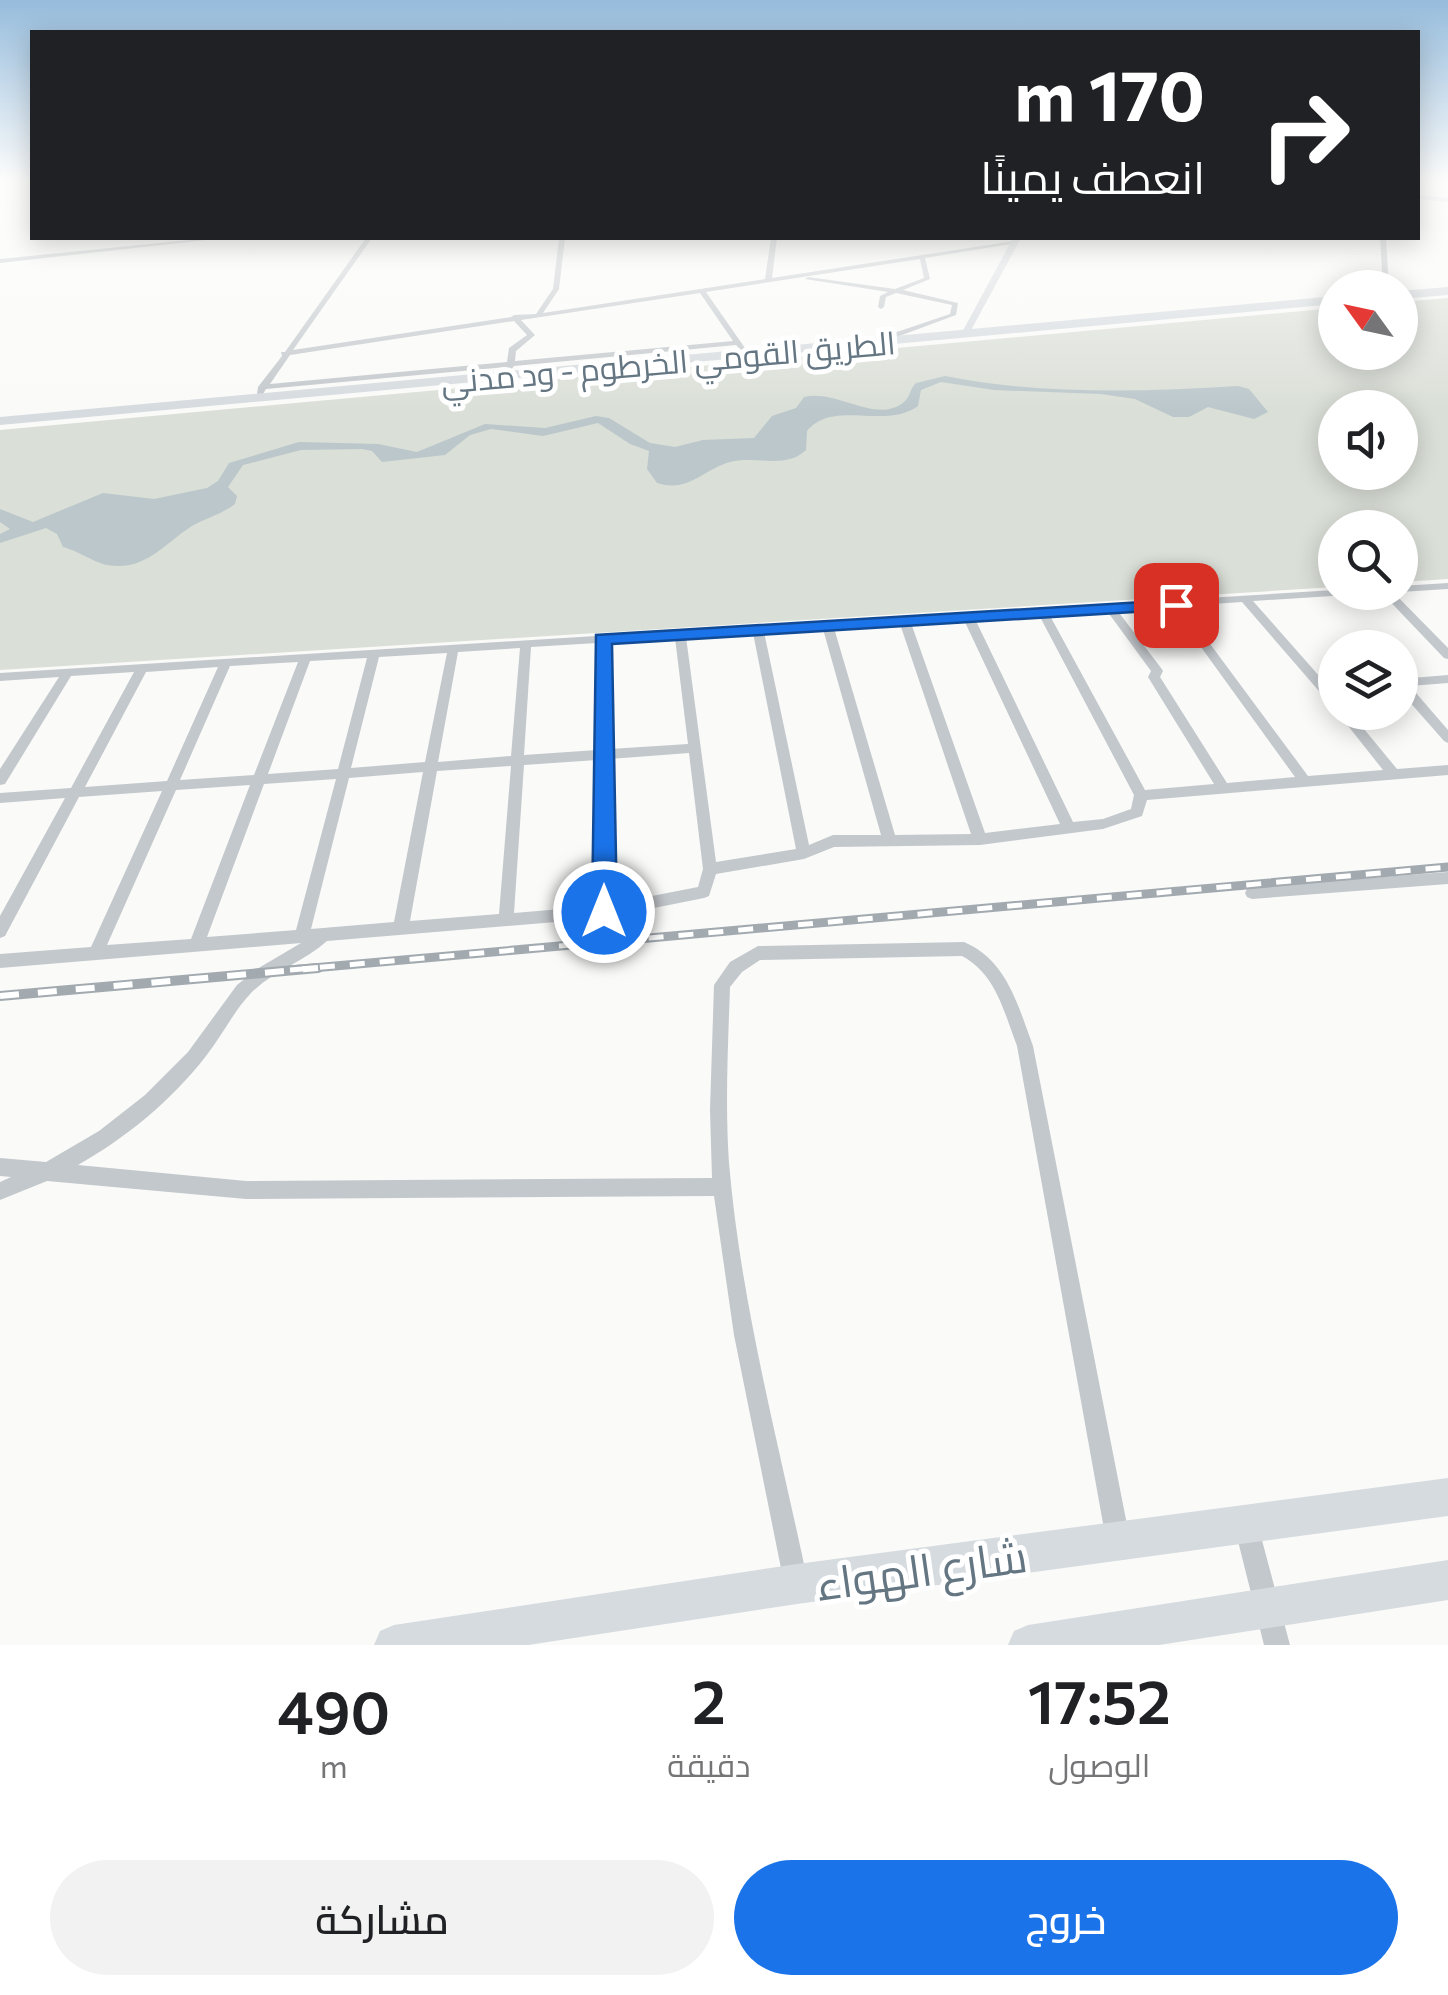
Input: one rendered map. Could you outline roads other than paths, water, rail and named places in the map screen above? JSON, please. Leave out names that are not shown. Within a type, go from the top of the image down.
[{"type":"highway","points":[[1418,292],[1448,289]]},
{"type":"highway","name":"الطريق القومي الخرطوم - ود مدني","points":[[260,392],[966,327],[1318,299]]},
{"type":"highway","name":"الطريق القومي الخرطوم - ود مدني","points":[[0,418],[740,346],[1318,299]]},
{"type":"main road","name":"شارع الهواء","points":[[394,1645],[796,1584],[1448,1498]]},
{"type":"main road","points":[[1028,1645],[1448,1580]]},
{"type":"street","points":[[260,392],[355,258]]},
{"type":"street","points":[[540,313],[556,289],[560,258]]},
{"type":"street","points":[[768,281],[771,258]]},
{"type":"street","points":[[284,354],[911,258]]},
{"type":"street","points":[[882,307],[881,298],[889,292],[927,280],[922,258]]},
{"type":"street","points":[[966,327],[1003,258]]},
{"type":"street","points":[[795,276],[889,292],[945,296],[958,308],[947,318],[894,336]]},
{"type":"street","points":[[702,291],[740,346]]},
{"type":"street","points":[[511,367],[512,350],[531,334],[514,318]]},
{"type":"street","points":[[1418,588],[1448,586]]},
{"type":"street","points":[[0,677],[1318,594]]},
{"type":"street","points":[[1246,600],[1318,676]]},
{"type":"street","points":[[1176,605],[1303,779]]},
{"type":"street","points":[[1110,609],[1133,644],[1143,648],[1157,672],[1154,677],[1223,787]]},
{"type":"street","points":[[1404,610],[1448,655]]},
{"type":"street","points":[[710,869],[804,853],[833,840],[980,840],[1069,828],[1125,818],[1137,812],[1141,794],[1043,612]]},
{"type":"street","points":[[968,616],[1069,828]]},
{"type":"street","points":[[904,619],[980,840]]},
{"type":"street","points":[[828,625],[890,841]]},
{"type":"street","points":[[758,629],[804,853]]},
{"type":"street","points":[[0,961],[604,912],[693,897],[710,883],[710,869],[680,635]]},
{"type":"street","points":[[603,639],[604,912]]},
{"type":"street","points":[[506,920],[526,644]]},
{"type":"street","points":[[401,927],[453,648]]},
{"type":"street","points":[[302,936],[374,654]]},
{"type":"street","points":[[197,944],[305,658]]},
{"type":"street","points":[[96,953],[226,662]]},
{"type":"street","points":[[0,931],[143,668]]},
{"type":"street","points":[[0,780],[68,672]]},
{"type":"street","points":[[1418,682],[1448,679]]},
{"type":"street","points":[[1418,704],[1448,738]]},
{"type":"street","points":[[1358,730],[1393,773]]},
{"type":"street","points":[[0,798],[693,748]]},
{"type":"street","points":[[1141,794],[1448,770]]},
{"type":"street","points":[[1252,893],[1448,878]]},
{"type":"street","points":[[0,1191],[50,1173],[147,1106],[197,1055],[245,988],[312,947],[325,933]]},
{"type":"street","points":[[796,1584],[722,1187],[717,1125],[722,986],[736,967],[768,952],[964,950],[988,963],[1026,1046],[1118,1541]]},
{"type":"street","points":[[0,1167],[246,1190],[722,1187]]},
{"type":"street","points":[[1246,1523],[1276,1645]]},
{"type":"railway","points":[[290,970],[1448,867]]},
{"type":"railway","points":[[0,996],[318,968]]}]
